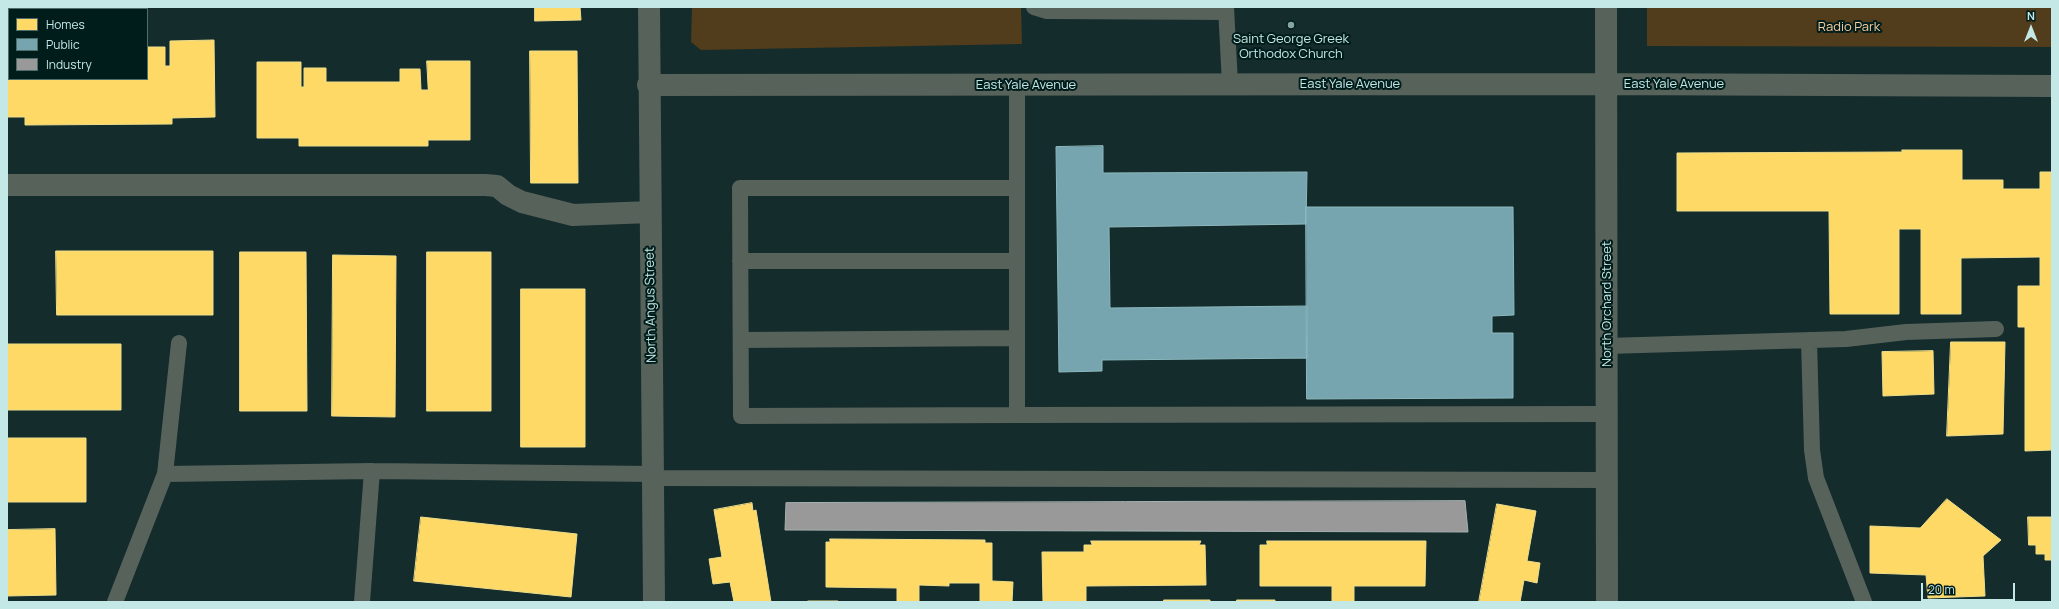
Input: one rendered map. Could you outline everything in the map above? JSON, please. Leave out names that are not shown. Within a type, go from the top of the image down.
[{"type":"street","name":"North Angus Street","points":[[649,7],[648,85],[654,602]]},
{"type":"street","name":"North Orchard Street","points":[[1606,7],[1607,602]]},
{"type":"street","name":"East Yale Avenue","points":[[648,85],[1607,84],[2052,86]]},
{"type":"street","points":[[7,185],[491,185],[497,186],[508,195],[522,202],[573,215],[650,212]]},
{"type":"lane","points":[[1034,7],[1047,12],[1087,9],[1226,10],[1230,84]]},
{"type":"lane","points":[[1017,85],[1017,415]]},
{"type":"lane","points":[[1017,188],[740,188],[741,416],[1607,414]]},
{"type":"lane","points":[[740,261],[1017,260]]},
{"type":"lane","points":[[1607,346],[1846,339],[1906,332],[1996,328]]},
{"type":"lane","points":[[741,340],[1017,338]]},
{"type":"lane","points":[[1809,340],[1812,450],[1816,478],[1864,602]]},
{"type":"lane","points":[[115,602],[165,474],[179,343]]},
{"type":"lane","points":[[362,602],[372,471]]},
{"type":"lane","points":[[165,474],[372,471],[653,476],[1607,480]]},
{"type":"green space","points":[[692,7],[1021,7],[1022,44],[701,50],[691,42]]},
{"type":"green space","name":"Radio Park","points":[[1647,7],[2052,7],[2052,47],[1647,46]]},
{"type":"building: Homes","points":[[535,7],[580,7],[581,20],[535,21]]},
{"type":"building: Homes","points":[[7,39],[8,80],[148,80],[148,47],[165,47],[165,66],[170,66],[170,41],[214,40],[215,117],[172,118],[172,124],[25,125],[25,117],[7,117]]},
{"type":"building: Homes","points":[[530,51],[577,51],[578,183],[531,183]]},
{"type":"building: Homes","points":[[427,61],[470,61],[470,140],[428,140],[428,146],[299,146],[299,138],[257,138],[257,62],[301,62],[301,87],[304,87],[304,68],[326,68],[326,82],[400,82],[400,69],[420,69],[421,90],[428,90]]},
{"type":"building: Homes","points":[[1902,150],[1962,150],[1962,180],[2003,180],[2003,189],[2040,189],[2040,172],[2052,172],[2052,450],[2025,451],[2025,327],[2018,327],[2018,286],[2040,286],[2040,257],[1961,258],[1961,314],[1921,314],[1921,229],[1899,229],[1899,314],[1830,314],[1829,211],[1677,211],[1677,153],[1902,152]]},
{"type":"building: Homes","points":[[56,251],[213,251],[213,315],[57,315]]},
{"type":"building: Homes","points":[[240,252],[306,252],[307,411],[240,411]]},
{"type":"building: Homes","points":[[427,252],[491,252],[491,411],[427,411]]},
{"type":"building: Homes","points":[[333,255],[396,256],[395,417],[332,416]]},
{"type":"building: Homes","points":[[521,289],[585,289],[585,447],[521,447]]},
{"type":"building: Homes","points":[[1951,342],[2005,342],[2003,434],[1947,436]]},
{"type":"building: Homes","points":[[7,344],[121,344],[121,410],[7,410]]},
{"type":"building: Homes","points":[[1933,351],[1934,394],[1883,396],[1882,352]]},
{"type":"building: Homes","points":[[7,438],[86,438],[86,502],[7,502]]},
{"type":"building: Homes","points":[[1947,499],[2001,540],[1983,556],[1985,596],[1928,598],[1926,575],[1870,573],[1870,526],[1920,528]]},
{"type":"building: Homes","points":[[752,503],[753,511],[756,510],[771,602],[734,602],[730,582],[713,584],[709,559],[722,557],[714,510]]},
{"type":"building: Homes","points":[[1497,504],[1536,511],[1527,561],[1540,563],[1537,583],[1524,580],[1520,602],[1479,602]]},
{"type":"building: Homes","points":[[421,517],[577,534],[571,597],[414,581]]},
{"type":"building: Homes","points":[[2028,517],[2052,517],[2052,560],[2045,560],[2045,554],[2036,554],[2036,545],[2029,545]]},
{"type":"building: Homes","points":[[55,529],[56,595],[7,596],[7,530]]},
{"type":"building: Homes","points":[[830,539],[985,540],[985,543],[992,543],[992,581],[1013,582],[1012,602],[980,602],[980,583],[949,583],[949,586],[919,585],[919,602],[897,602],[897,588],[826,587],[826,542],[830,542]]},
{"type":"building: Homes","points":[[1091,541],[1201,541],[1199,545],[1205,545],[1206,585],[1086,586],[1086,602],[1043,602],[1042,552],[1084,552],[1084,545],[1092,545]]},
{"type":"building: Homes","points":[[1267,541],[1426,541],[1425,586],[1354,586],[1354,602],[1332,602],[1332,586],[1260,586],[1260,545],[1267,545]]},
{"type":"building: Homes","points":[[1164,600],[1210,600],[1210,602],[1164,602]]},
{"type":"building: Homes","points":[[1237,600],[1275,600],[1275,602],[1237,602]]},
{"type":"building: Homes","points":[[838,601],[838,602],[808,602]]},
{"type":"building: Public","points":[[1103,146],[1103,173],[1307,172],[1306,224],[1109,227],[1110,308],[1307,306],[1307,358],[1102,360],[1102,371],[1059,372],[1056,147]]},
{"type":"building: Public","points":[[1306,207],[1513,207],[1514,315],[1492,316],[1492,333],[1513,333],[1513,398],[1307,399]]},
{"type":"building: Industry","points":[[1465,501],[1468,532],[785,530],[786,503]]},
{"type":"place","name":"Saint George Greek Orthodox Church","points":[[1291,25]]}]
